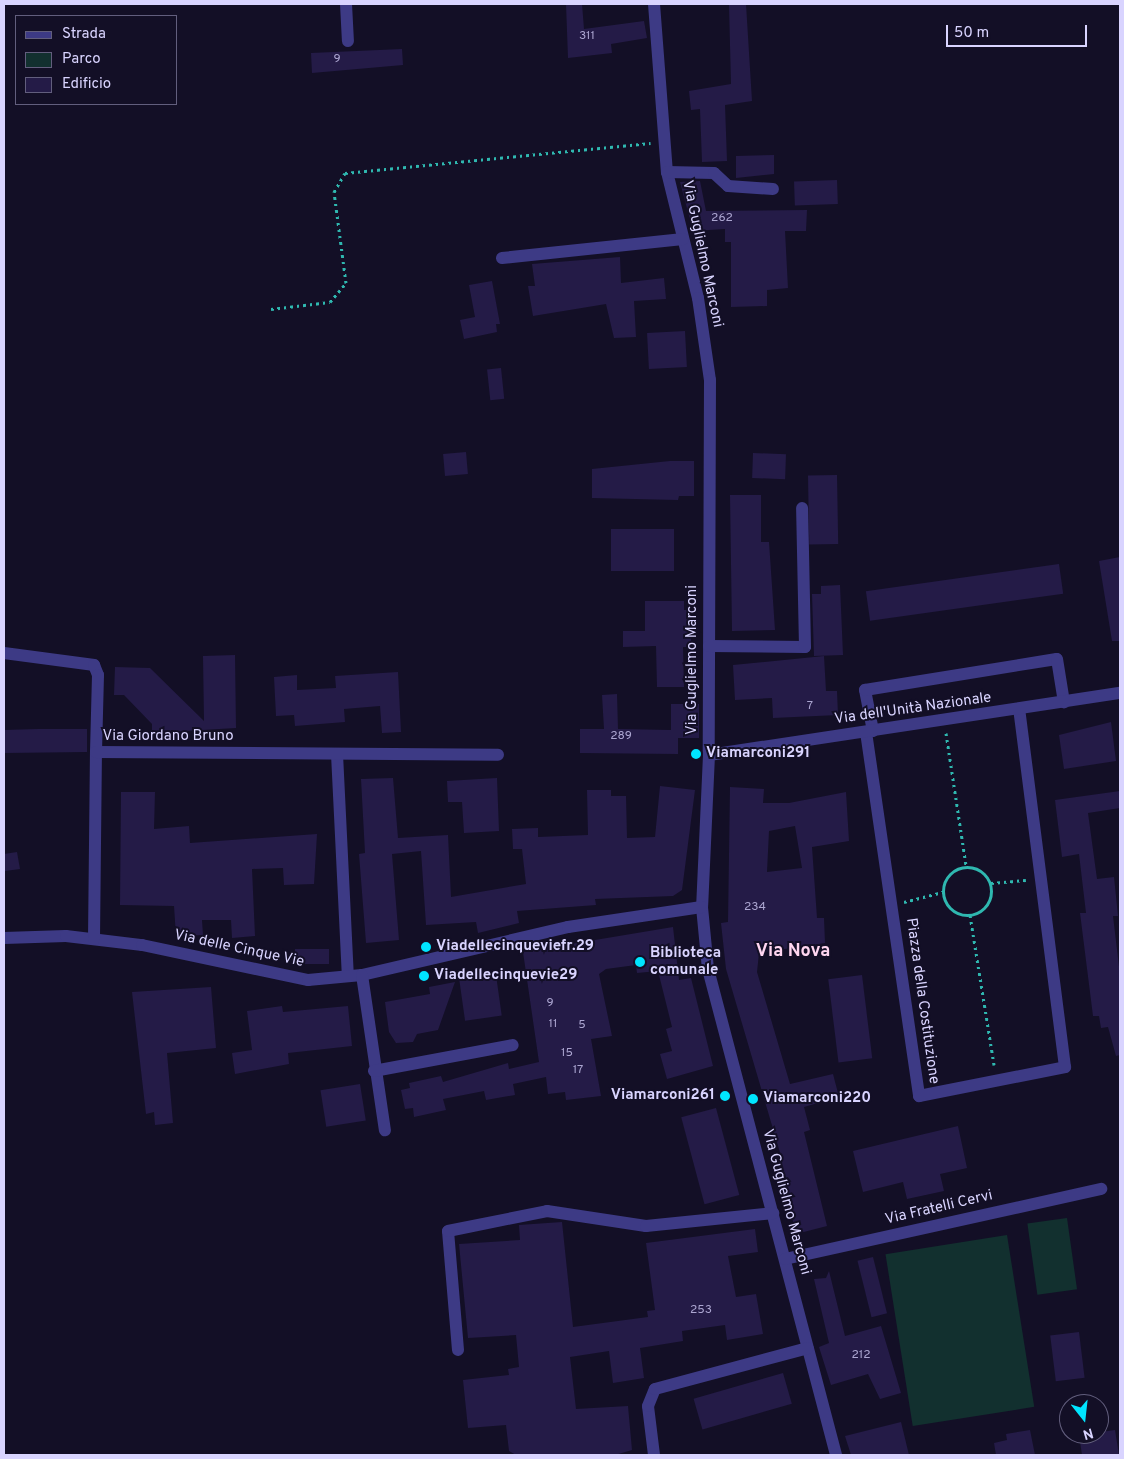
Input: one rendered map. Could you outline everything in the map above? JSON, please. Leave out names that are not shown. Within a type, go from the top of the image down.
[{"type":"street","points":[[346,4],[348,41]]},
{"type":"street","name":"Via Guglielmo Marconi","points":[[654,4],[667,141],[667,172],[698,298],[710,380],[709,755],[702,906],[708,970],[722,1031],[773,1213],[836,1455]]},
{"type":"street","points":[[667,172],[714,173],[728,186],[773,190]]},
{"type":"street","points":[[502,258],[683,239]]},
{"type":"street","points":[[709,646],[805,647],[802,508]]},
{"type":"street","points":[[4,653],[94,665],[98,675],[96,752]]},
{"type":"street","name":"Piazza della Costituzione","points":[[1019,709],[1065,1067],[919,1096],[891,904],[864,690],[1057,659],[1064,702]]},
{"type":"street","name":"Via dell'Unità Nazionale","points":[[709,755],[1120,693]]},
{"type":"street","name":"Via Giordano Bruno","points":[[94,940],[96,752],[498,755]]},
{"type":"street","points":[[337,754],[348,976]]},
{"type":"street","name":"Via delle Cinque Vie","points":[[4,938],[94,940],[142,945],[274,976],[308,980],[362,975],[568,927],[702,906]]},
{"type":"street","points":[[362,975],[374,1071],[385,1130]]},
{"type":"street","points":[[374,1071],[513,1045]]},
{"type":"street","name":"Via Fratelli Cervi","points":[[785,1259],[1101,1189]]},
{"type":"street","points":[[458,1350],[448,1230],[547,1211],[646,1226],[773,1213]]},
{"type":"street","points":[[654,1455],[648,1406],[655,1389],[808,1348]]},
{"type":"path","points":[[271,309],[330,302],[346,283],[334,192],[345,173],[667,141]]},
{"type":"path","points":[[944,720],[966,866]]},
{"type":"path","points":[[966,866],[981,870],[991,883],[988,904],[970,915],[954,912],[943,892],[952,872],[966,866]]},
{"type":"path","points":[[991,883],[1041,877]]},
{"type":"path","points":[[891,904],[943,892]]},
{"type":"path","points":[[970,915],[996,1081]]},
{"type":"green space","points":[[1067,1218],[1077,1289],[1037,1295],[1027,1224]]},
{"type":"green space","points":[[1007,1235],[1034,1407],[913,1426],[886,1254]]},
{"type":"building","points":[[566,4],[582,4],[584,29],[644,21],[647,38],[611,44],[612,53],[568,58]]},
{"type":"building","points":[[746,4],[752,101],[725,105],[727,161],[702,162],[700,109],[691,110],[689,91],[731,84],[729,5]]},
{"type":"building","points":[[402,49],[403,65],[312,73],[311,53]]},
{"type":"building","points":[[774,155],[774,174],[736,178],[736,156]]},
{"type":"building","points":[[837,180],[838,204],[795,205],[794,182]]},
{"type":"building","points":[[700,181],[706,211],[807,210],[806,231],[785,231],[788,288],[767,290],[767,306],[731,307],[731,242],[725,242],[725,229],[693,231],[680,182]]},
{"type":"building","points":[[620,257],[621,283],[664,278],[666,299],[634,301],[636,337],[614,338],[606,304],[533,316],[528,286],[535,286],[532,264]]},
{"type":"building","points":[[492,281],[500,324],[496,324],[497,332],[464,339],[460,320],[475,317],[469,285]]},
{"type":"building","points":[[685,331],[687,367],[649,369],[647,333]]},
{"type":"building","points":[[501,368],[504,399],[490,400],[487,369]]},
{"type":"building","points":[[466,452],[468,474],[445,476],[443,454]]},
{"type":"building","points":[[753,453],[786,454],[785,479],[752,478]]},
{"type":"building","points":[[670,461],[694,461],[694,496],[679,496],[678,500],[592,498],[592,469]]},
{"type":"building","points":[[837,475],[838,544],[809,544],[808,476]]},
{"type":"building","points":[[730,495],[761,495],[761,542],[769,542],[775,630],[732,631]]},
{"type":"building","points":[[611,529],[674,529],[674,571],[611,571]]},
{"type":"building","points":[[1120,557],[1120,641],[1112,641],[1099,561]]},
{"type":"building","points":[[1059,564],[1063,594],[870,621],[866,591]]},
{"type":"building","points":[[840,585],[843,655],[814,656],[812,594],[821,594],[821,586]]},
{"type":"building","points":[[645,601],[684,601],[684,610],[691,610],[691,647],[683,647],[684,687],[657,687],[656,646],[623,647],[623,631],[645,631]]},
{"type":"building","points":[[235,655],[236,728],[152,733],[152,724],[124,695],[114,695],[115,667],[150,668],[204,721],[203,656]]},
{"type":"building","points":[[824,656],[826,691],[837,691],[838,715],[773,718],[772,698],[735,700],[733,665]]},
{"type":"building","points":[[398,672],[401,732],[382,733],[380,706],[344,709],[345,722],[295,726],[294,715],[276,716],[274,677],[297,675],[297,690],[336,688],[335,676]]},
{"type":"building","points":[[617,694],[618,729],[671,730],[671,704],[699,704],[699,738],[678,738],[678,754],[580,753],[580,729],[604,729],[602,695]]},
{"type":"building","points":[[1111,722],[1116,761],[1064,769],[1059,735]]},
{"type":"building","points":[[87,729],[87,752],[4,753],[4,730]]},
{"type":"building","points":[[393,778],[398,838],[448,835],[451,897],[526,884],[522,849],[513,849],[512,829],[538,828],[538,837],[588,835],[587,790],[611,790],[611,796],[626,796],[627,838],[655,837],[660,786],[695,790],[682,890],[673,896],[595,899],[596,905],[517,911],[519,923],[478,933],[476,922],[426,925],[421,851],[392,854],[399,940],[366,943],[359,854],[365,853],[361,779]]},
{"type":"building","points":[[497,778],[499,831],[464,833],[462,802],[448,802],[447,781]]},
{"type":"building","points":[[730,787],[764,789],[763,803],[789,803],[846,792],[849,841],[812,847],[817,918],[824,918],[825,943],[759,953],[757,972],[790,1084],[833,1074],[839,1097],[804,1107],[810,1130],[804,1132],[827,1226],[796,1234],[777,1157],[781,1156],[726,969],[721,923],[728,922]],"holes":[[[795,826],[802,868],[767,872],[769,831]]]},
{"type":"building","points":[[1120,791],[1120,808],[1088,813],[1097,879],[1114,877],[1118,916],[1113,916],[1120,975],[1120,1055],[1116,1056],[1108,1027],[1101,1028],[1099,1016],[1093,1016],[1080,913],[1086,913],[1079,854],[1062,857],[1055,800]]},
{"type":"building","points":[[121,792],[155,792],[154,829],[189,826],[190,843],[317,834],[314,884],[284,885],[283,868],[252,869],[255,936],[232,938],[231,920],[202,920],[203,935],[176,936],[174,906],[120,905]]},
{"type":"building","points":[[17,852],[20,869],[5,871],[4,854]]},
{"type":"building","points":[[673,927],[679,980],[691,978],[713,1066],[667,1079],[660,1054],[672,1051],[666,1029],[672,1027],[658,971],[637,973],[636,965],[606,969],[599,974],[612,1036],[591,1039],[601,1096],[566,1100],[565,1092],[548,1094],[546,1077],[513,1084],[515,1095],[486,1100],[484,1091],[443,1099],[446,1110],[414,1117],[413,1108],[405,1109],[401,1090],[410,1088],[409,1083],[441,1076],[443,1082],[508,1063],[509,1069],[539,1062],[523,952]]},
{"type":"building","points":[[295,949],[329,949],[329,964],[295,964]]},
{"type":"building","points":[[496,975],[502,1016],[465,1021],[459,980]]},
{"type":"building","points":[[862,975],[872,1058],[838,1063],[828,979]]},
{"type":"building","points":[[455,982],[438,1030],[417,1034],[413,1042],[396,1043],[389,1032],[385,1002],[430,994],[429,987]]},
{"type":"building","points":[[211,987],[216,1048],[167,1053],[173,1123],[155,1125],[154,1112],[146,1114],[132,992]]},
{"type":"building","points":[[282,1006],[283,1012],[348,1006],[352,1046],[288,1053],[289,1064],[235,1074],[232,1053],[252,1050],[247,1011]]},
{"type":"building","points":[[360,1084],[366,1121],[326,1127],[320,1090]]},
{"type":"building","points":[[716,1108],[739,1195],[705,1204],[681,1117]]},
{"type":"building","points":[[958,1126],[967,1168],[940,1174],[944,1191],[907,1199],[903,1182],[863,1192],[853,1151]]},
{"type":"building","points":[[562,1222],[573,1327],[648,1317],[647,1311],[655,1310],[646,1243],[755,1229],[758,1252],[728,1256],[736,1297],[756,1294],[763,1334],[727,1340],[725,1325],[682,1331],[683,1341],[640,1348],[644,1378],[613,1383],[609,1351],[570,1357],[576,1409],[628,1406],[632,1450],[615,1455],[516,1455],[509,1451],[506,1425],[468,1428],[463,1380],[509,1375],[508,1369],[519,1367],[516,1335],[468,1338],[459,1244],[520,1240],[519,1225]]},
{"type":"building","points":[[873,1257],[887,1313],[872,1317],[857,1261]]},
{"type":"building","points":[[829,1271],[845,1336],[881,1326],[901,1393],[880,1399],[868,1374],[831,1385],[819,1347],[829,1343],[814,1279],[826,1278]]},
{"type":"building","points":[[1079,1332],[1085,1378],[1056,1381],[1050,1336]]},
{"type":"building","points":[[783,1373],[792,1404],[702,1429],[694,1399]]},
{"type":"building","points":[[901,1422],[909,1455],[851,1455],[845,1436]]},
{"type":"building","points":[[1030,1430],[1035,1455],[996,1455],[994,1443],[1007,1440],[1006,1434]]},
{"type":"building","points":[[1115,1430],[1119,1455],[1082,1455],[1080,1444],[1109,1444],[1109,1431]]},
{"type":"place","name":"Viamarconi291","points":[[696,754]]},
{"type":"place","name":"Viadellecinqueviefr.29","points":[[426,947]]},
{"type":"place","name":"Biblioteca comunale","points":[[640,962]]},
{"type":"place","name":"Viadellecinquevie29","points":[[424,976]]},
{"type":"place","name":"Viamarconi261","points":[[725,1096]]},
{"type":"place","name":"Viamarconi220","points":[[753,1099]]},
{"type":"district","name":"Via Nova","points":[[793,952]]}]
